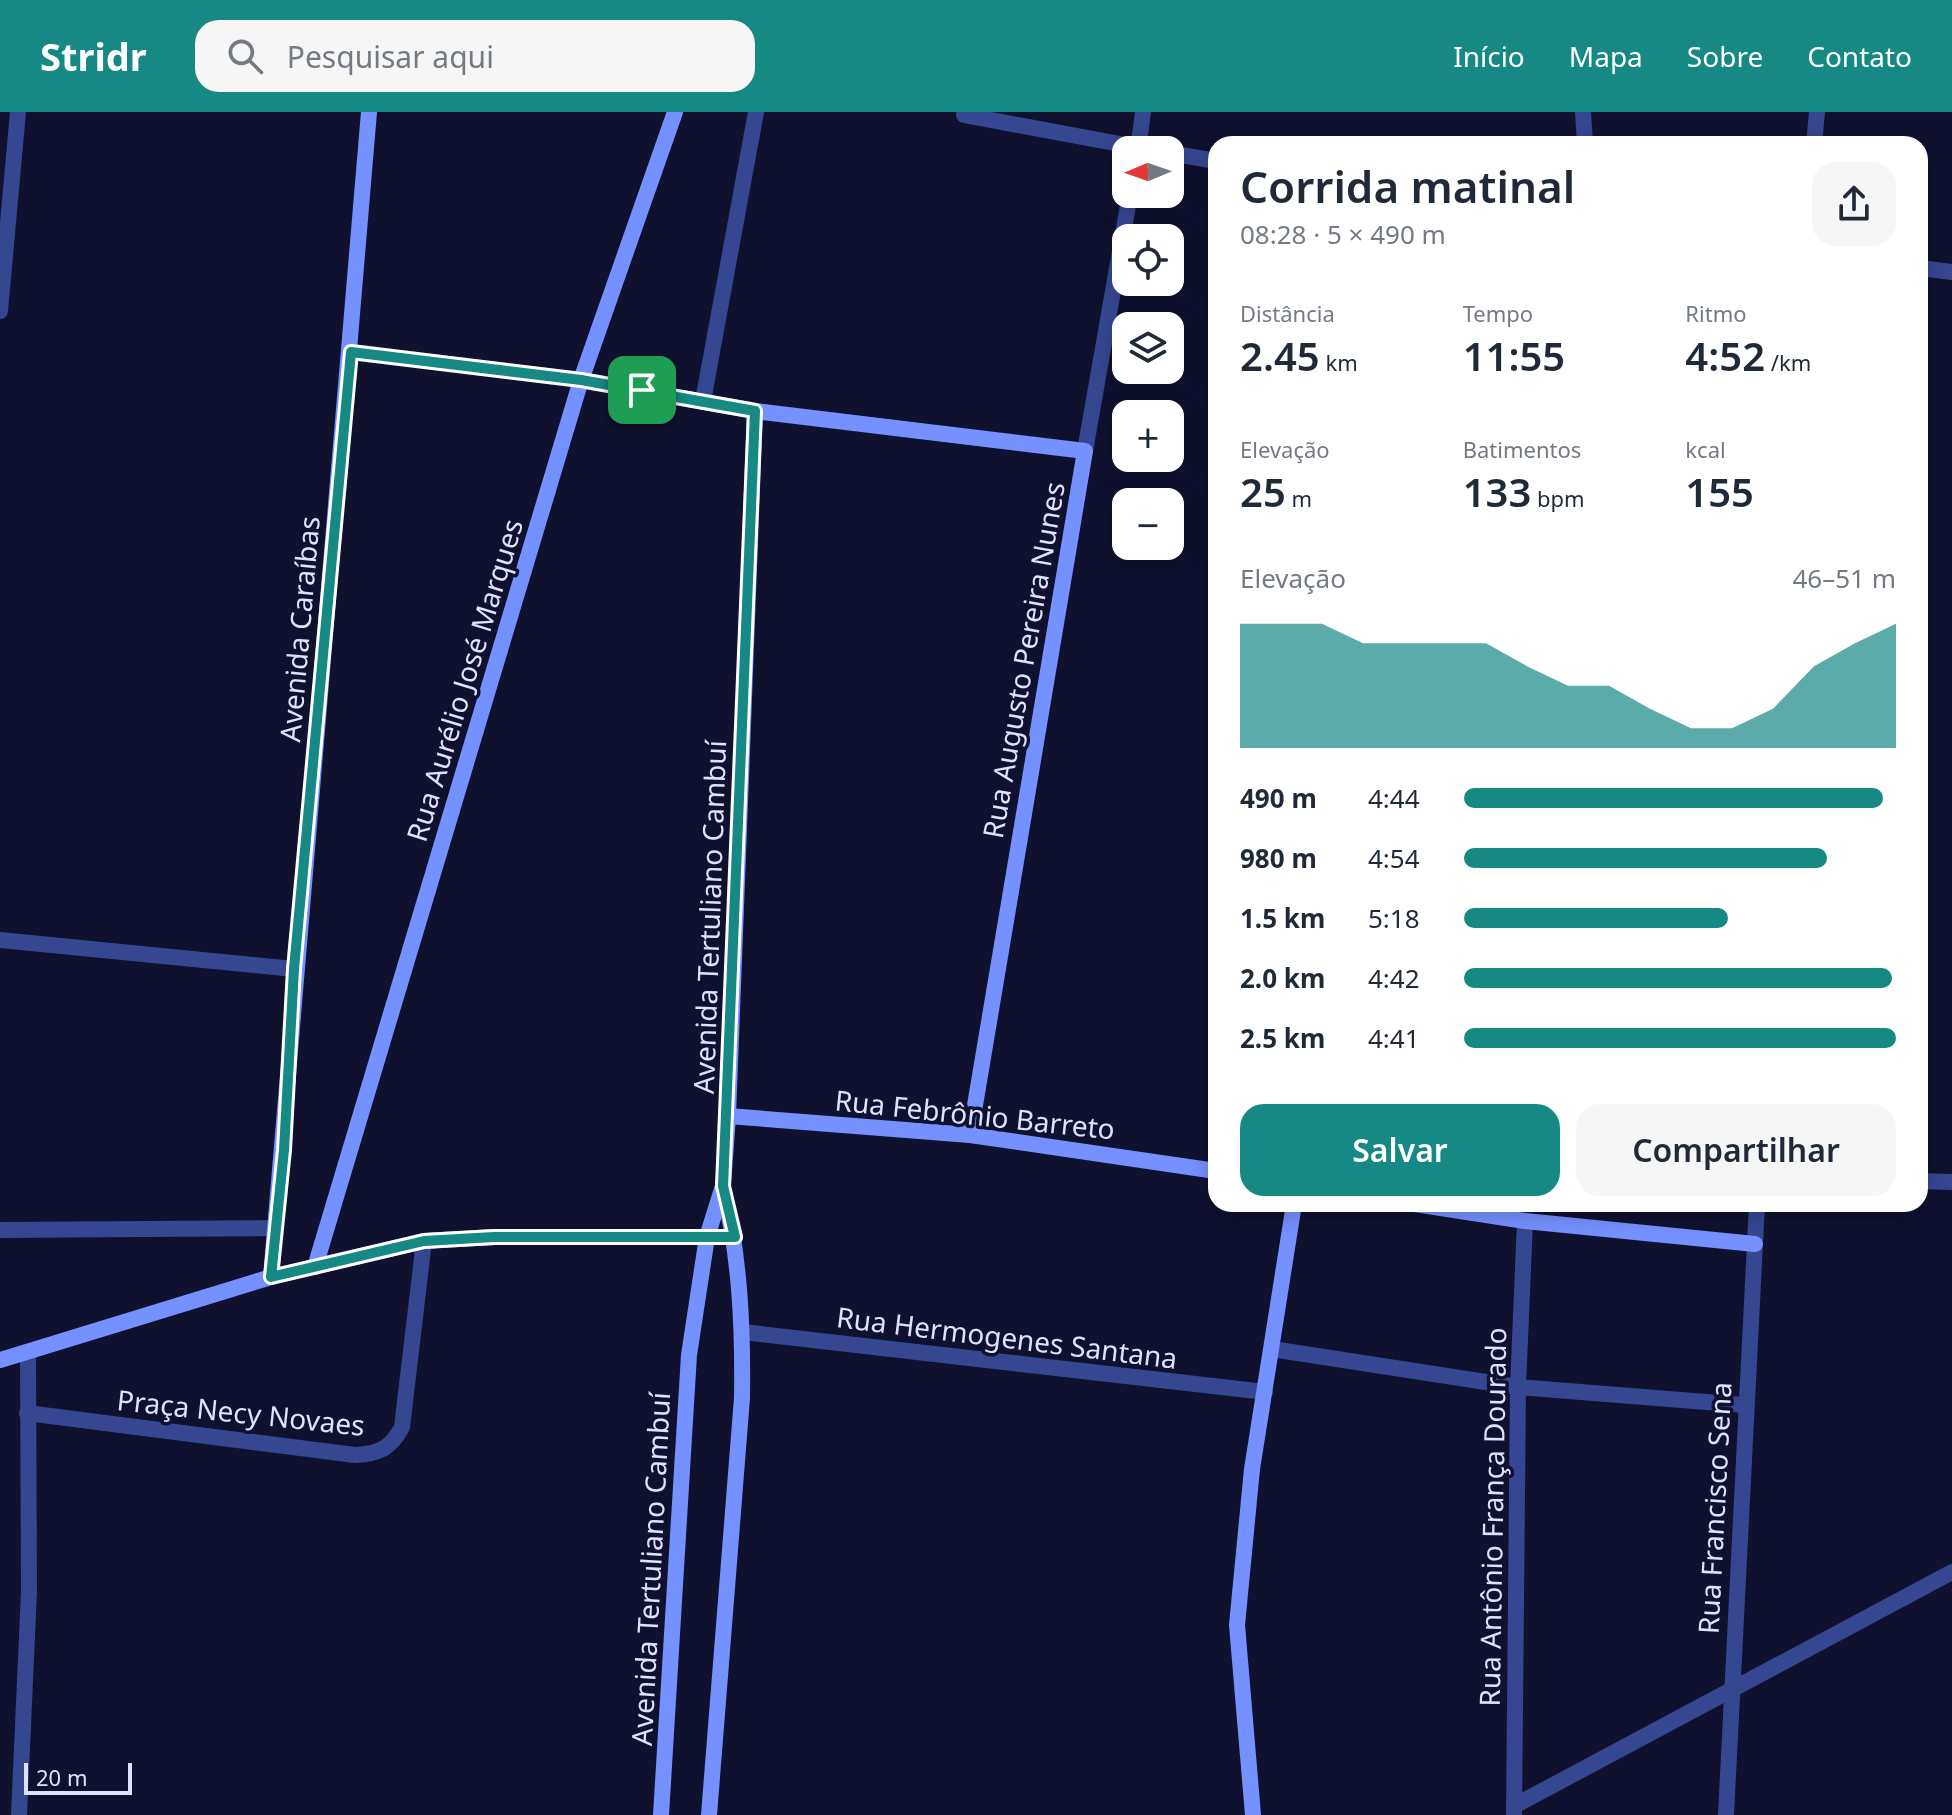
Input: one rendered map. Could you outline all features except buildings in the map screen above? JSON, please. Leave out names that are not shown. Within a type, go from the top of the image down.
[{"type":"main road","name":"Avenida Caraíbas","points":[[271,1277],[284,1150],[294,969],[351,352],[369,112]]},
{"type":"main road","name":"Rua Aurélio José Marques","points":[[315,1267],[581,380],[675,112]]},
{"type":"main road","points":[[581,380],[755,411],[1085,451]]},
{"type":"main road","name":"Avenida Tertuliano Cambuí","points":[[661,1815],[689,1355],[707,1237],[723,1186],[728,1116],[755,411]]},
{"type":"main road","name":"Rua Augusto Pereira Nunes","points":[[970,1135],[1085,451]]},
{"type":"main road","name":"Rua Febrônio Barreto","points":[[728,1116],[970,1135],[1208,1170]]},
{"type":"main road","name":"Avenida Tertuliano Cambuí","points":[[709,1815],[742,1398],[743,1332],[735,1237],[723,1186]]},
{"type":"main road","points":[[1253,1815],[1237,1625],[1244,1532],[1293,1212]]},
{"type":"main road","points":[[1483,1212],[1525,1221],[1755,1244]]},
{"type":"main road","points":[[0,1360],[271,1277],[424,1241],[735,1237]]},
{"type":"street","points":[[0,311],[18,112]]},
{"type":"street","points":[[703,401],[756,112]]},
{"type":"street","points":[[965,112],[964,115],[1112,143]]},
{"type":"street","points":[[1143,112],[1143,136]]},
{"type":"street","points":[[1583,112],[1584,136]]},
{"type":"street","points":[[1815,136],[1817,112]]},
{"type":"street","points":[[1184,155],[1208,160]]},
{"type":"street","name":"Rua Augusto Pereira Nunes","points":[[1085,451],[1128,208]]},
{"type":"street","points":[[1928,269],[1952,272]]},
{"type":"street","points":[[351,352],[581,380]]},
{"type":"street","points":[[0,940],[294,969]]},
{"type":"street","points":[[1928,1181],[1952,1182]]},
{"type":"street","name":"Rua Francisco Sena","points":[[1726,1815],[1744,1405],[1757,1212]]},
{"type":"street","name":"Rua Antônio França Dourado","points":[[1514,1810],[1518,1387],[1525,1221]]},
{"type":"street","points":[[0,1230],[275,1228]]},
{"type":"street","name":"Praça Necy Novaes","points":[[27,1413],[355,1455],[380,1452],[391,1445],[402,1427],[424,1241]]},
{"type":"street","name":"Rua Hermogenes Santana","points":[[743,1332],[1265,1392]]},
{"type":"street","points":[[1272,1349],[1518,1387],[1744,1405]]},
{"type":"street","points":[[19,1815],[29,1591],[28,1352]]},
{"type":"street","points":[[1514,1810],[1732,1688],[1952,1572]]},
{"type":"route","points":[[351,352],[642,390],[755,411],[723,1186],[735,1237],[494,1237],[424,1241],[271,1277],[284,1150],[294,969],[351,352]]}]
